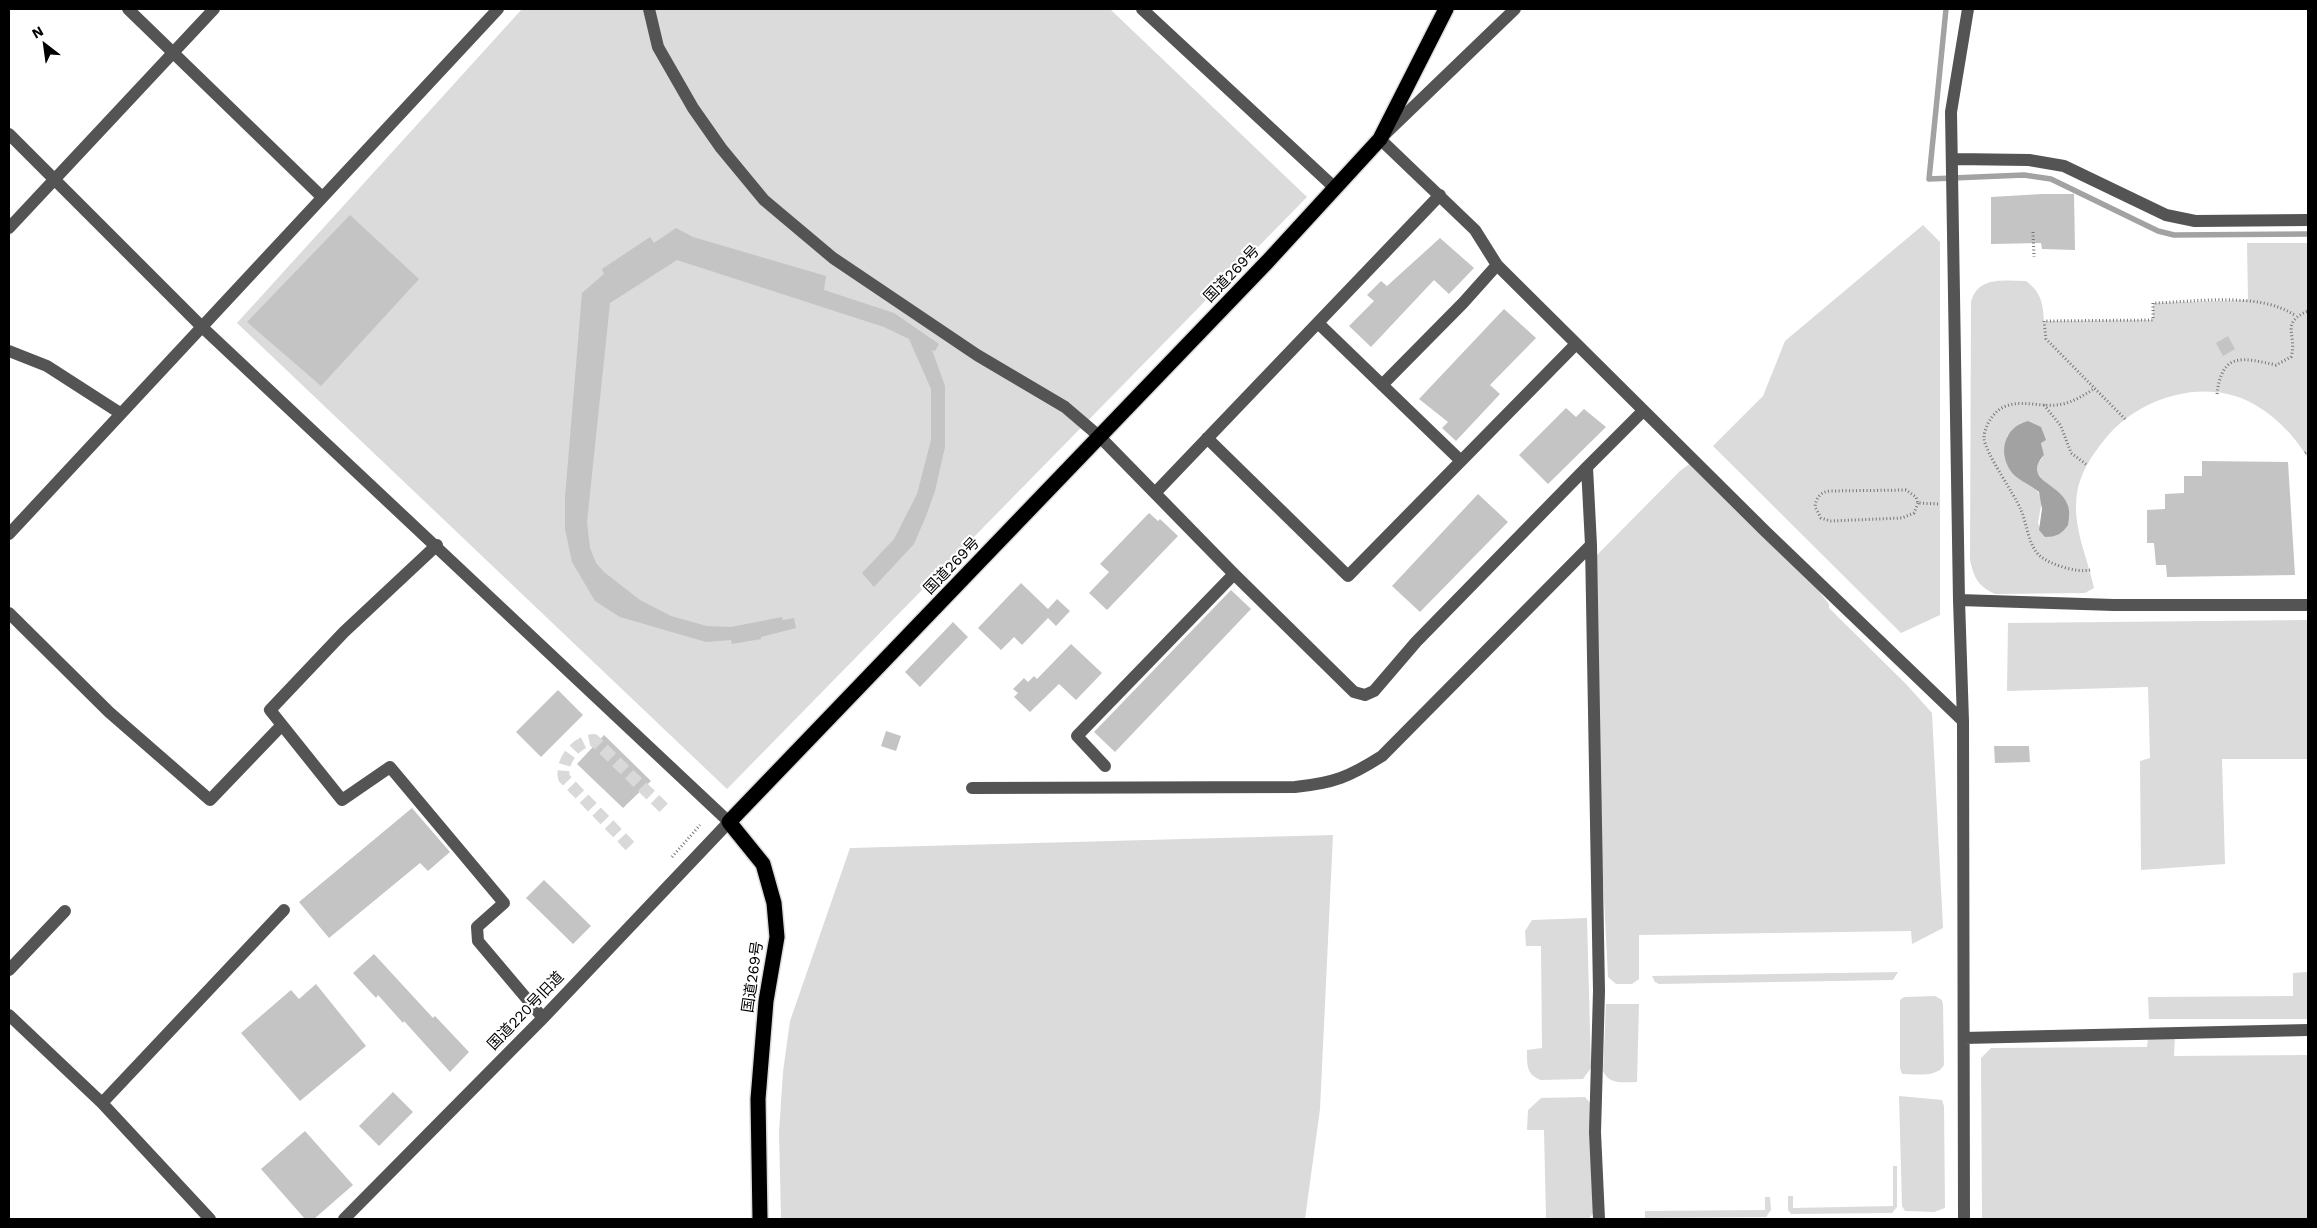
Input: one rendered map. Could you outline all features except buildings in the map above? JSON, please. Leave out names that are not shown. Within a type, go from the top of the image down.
[{"type":"highway","name":"国道269号","points":[[760,1219],[758,1099],[766,1001],[777,937],[774,902],[762,864],[729,822],[1100,437],[1380,139],[1446,9]]},
{"type":"street","points":[[128,9],[322,197]]},
{"type":"street","points":[[9,228],[214,9]]},
{"type":"street","points":[[9,534],[498,9]]},
{"type":"street","points":[[649,9],[658,47],[693,108],[721,148],[764,200],[833,258],[977,355],[1065,407],[1100,437],[1234,574],[1354,692],[1365,695],[1374,691],[1416,642],[1643,410]]},
{"type":"street","points":[[1142,9],[1335,188]]},
{"type":"street","points":[[1515,9],[1380,139],[1475,230],[1497,265],[1765,531],[1963,722]]},
{"type":"street","points":[[1964,1219],[1963,722],[1959,600],[1952,112],[1968,9]]},
{"type":"street","points":[[9,134],[202,326],[437,545],[729,822]]},
{"type":"street","points":[[1954,164],[2029,160],[2064,166],[2166,215],[2195,221],[2308,220]]},
{"type":"street","points":[[1155,493],[1440,195]]},
{"type":"street","points":[[1382,385],[1463,303],[1497,265]]},
{"type":"street","points":[[1318,323],[1460,460]]},
{"type":"street","points":[[1207,438],[1348,576],[1576,344]]},
{"type":"street","points":[[9,351],[48,366],[120,414]]},
{"type":"street","points":[[1587,467],[1591,545],[1599,991],[1596,1132],[1599,1219]]},
{"type":"street","points":[[437,545],[344,632],[270,710],[342,800],[390,767],[504,903],[477,927],[478,941],[543,1018]]},
{"type":"street","points":[[972,788],[1295,787],[1350,776],[1382,756],[1591,545]]},
{"type":"street","points":[[1105,766],[1077,736],[1234,574]]},
{"type":"street","points":[[1959,600],[2114,605],[2308,605]]},
{"type":"street","points":[[9,613],[110,712],[210,800],[282,725]]},
{"type":"street","name":"国道220号旧道","points":[[344,1219],[543,1018],[729,822]]},
{"type":"street","points":[[102,1103],[284,910]]},
{"type":"street","points":[[9,970],[65,911]]},
{"type":"street","points":[[9,1015],[102,1103],[210,1219]]},
{"type":"street","points":[[1964,1038],[2308,1030]]},
{"type":"path","points":[[2033,232],[2034,257]]},
{"type":"path","points":[[2125,419],[2046,339],[2044,321],[2153,320],[2153,303],[2248,300],[2287,309],[2296,316]]},
{"type":"path","points":[[2217,394],[2219,379],[2224,369],[2232,363],[2247,358],[2276,365],[2291,357],[2293,350],[2290,334],[2292,324],[2296,316],[2308,311]]},
{"type":"path","points":[[2090,570],[2082,572],[2048,561],[2040,556],[2033,547],[2021,510],[1984,438],[1988,422],[2001,408],[2025,403],[2057,405],[2073,401],[2095,388]]},
{"type":"path","points":[[2044,405],[2062,426],[2071,453],[2088,465]]},
{"type":"path","points":[[1906,490],[1916,497],[1918,503],[1914,513],[1902,518],[1830,521],[1821,518],[1815,507],[1818,497],[1823,492],[1830,491],[1906,490]]},
{"type":"path","points":[[1918,503],[1940,504]]},
{"type":"shaded area","points":[[522,9],[1110,9],[1307,197],[727,789],[237,323]]},
{"type":"shaded area","points":[[1923,225],[1940,242],[1940,615],[1901,633],[1713,446],[1763,396],[1785,341]]},
{"type":"shaded area","points":[[2247,243],[2308,243],[2308,458],[2296,441],[2274,418],[2248,401],[2229,394],[2190,392],[2170,396],[2152,403],[2118,425],[2096,451],[2087,464],[2081,478],[2076,505],[2078,529],[2094,588],[2085,593],[1995,594],[1984,588],[1975,577],[1970,560],[1971,302],[1979,288],[1992,282],[2026,281],[2035,289],[2040,298],[2044,321],[2153,320],[2153,303],[2248,300]],"holes":[[[2021,423],[2041,443],[2044,455],[2036,471],[2044,481],[2042,534],[2038,523],[2042,500],[2007,436]]]},
{"type":"shaded area","points":[[2028,421],[2041,427],[2046,440],[2041,443],[2044,455],[2038,464],[2037,471],[2045,482],[2064,498],[2069,508],[2068,525],[2061,533],[2052,536],[2045,537],[2039,530],[2042,509],[2039,492],[2013,474],[2005,459],[2004,450],[2008,435],[2020,424]]},
{"type":"shaded area","points":[[1692,462],[1815,586],[1829,604],[1829,608],[1906,684],[1932,713],[1943,928],[1912,944],[1911,931],[1639,935],[1639,979],[1632,984],[1616,984],[1608,977],[1599,800],[1596,556],[1680,471]]},
{"type":"shaded area","points":[[2308,620],[2308,759],[2222,759],[2225,864],[2141,870],[2140,761],[2150,758],[2148,687],[2007,691],[2008,623]]},
{"type":"shaded area","points":[[1333,835],[1320,1109],[1305,1219],[781,1219],[779,1132],[783,1072],[790,1021],[850,848]]},
{"type":"shaded area","points":[[1587,918],[1591,1068],[1583,1079],[1541,1080],[1532,1075],[1528,1068],[1527,1050],[1542,1048],[1541,946],[1526,946],[1525,931],[1532,920]]},
{"type":"shaded area","points":[[1898,972],[1893,980],[1659,984],[1655,982],[1652,976]]},
{"type":"shaded area","points":[[2308,972],[2308,1019],[2149,1019],[2148,997],[2293,996],[2293,973]]},
{"type":"shaded area","points":[[1935,996],[1942,1000],[1943,1005],[1944,1065],[1941,1069],[1931,1074],[1902,1074],[1900,1068],[1900,1000],[1904,997]]},
{"type":"shaded area","points":[[1606,1004],[1639,1004],[1637,1082],[1613,1081],[1603,1071]]},
{"type":"shaded area","points":[[2175,1036],[2174,1056],[2308,1055],[2308,1219],[1982,1219],[1981,1058],[1991,1048],[2147,1047],[2148,1038]]},
{"type":"shaded area","points":[[1899,1096],[1942,1100],[1944,1106],[1945,1208],[1934,1212],[1905,1211],[1902,1206]]},
{"type":"shaded area","points":[[1585,1097],[1592,1105],[1594,1212],[1589,1219],[1546,1219],[1544,1130],[1527,1130],[1528,1110],[1541,1098]]},
{"type":"shaded area","points":[[1893,1166],[1897,1166],[1897,1207],[1892,1213],[1791,1214],[1788,1210],[1788,1196],[1793,1196],[1793,1208],[1893,1206]]},
{"type":"shaded area","points":[[1765,1197],[1770,1197],[1771,1210],[1766,1217],[1645,1218],[1645,1211],[1765,1210]]},
{"type":"waterway","points":[[1946,9],[1929,179],[2024,175],[2051,179],[2158,231],[2174,235],[2308,234]]},
{"type":"tunnel","points":[[630,846],[564,778],[563,771],[571,753],[582,744],[594,740],[665,809]]}]
